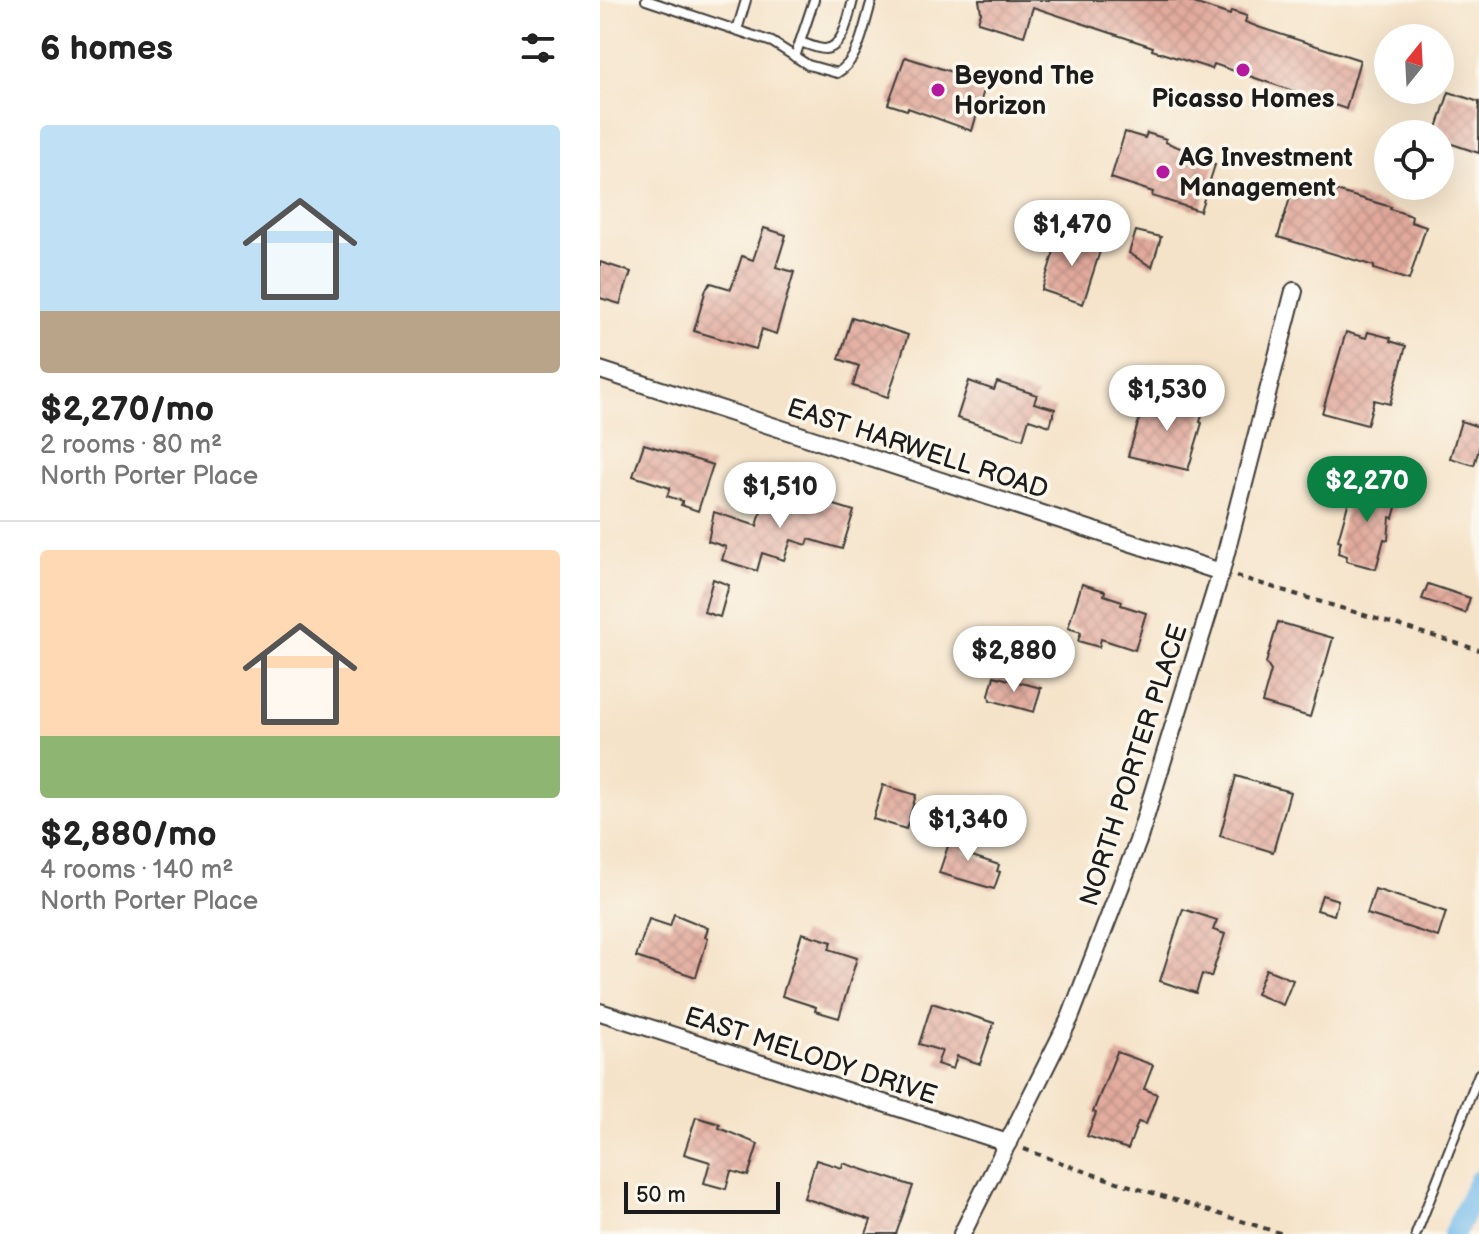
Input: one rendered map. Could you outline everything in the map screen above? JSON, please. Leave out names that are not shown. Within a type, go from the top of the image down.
[{"type":"street","name":"NORTH PORTER PLACE","points":[[962,1234],[1070,1018],[1138,841],[1221,572],[1294,291]]},
{"type":"street","name":"EAST HARWELL ROAD","points":[[600,370],[1221,572]]},
{"type":"street","name":"EAST MELODY DRIVE","points":[[600,1012],[1008,1143]]},
{"type":"lane","points":[[646,0],[772,42],[808,65],[837,73],[846,68],[854,56],[872,0]]},
{"type":"lane","points":[[681,11],[684,0]]},
{"type":"lane","points":[[737,30],[746,0]]},
{"type":"lane","points":[[795,57],[814,0]]},
{"type":"lane","points":[[800,42],[823,49],[832,47],[840,40],[853,0]]},
{"type":"lane","points":[[1416,1234],[1479,1074]]},
{"type":"path","points":[[1221,572],[1479,650]]},
{"type":"path","points":[[1008,1143],[1095,1175],[1283,1234]]},
{"type":"building","points":[[979,0],[1185,0],[1230,15],[1231,11],[1247,16],[1245,22],[1360,60],[1346,109],[1214,64],[1212,69],[1152,50],[1153,47],[1033,7],[1024,36],[978,22],[981,12]]},
{"type":"building","name":"Beyond The Horizon","points":[[905,57],[986,83],[972,131],[888,104]]},
{"type":"building","points":[[1454,94],[1479,102],[1479,153],[1454,145],[1454,120],[1440,120],[1445,104],[1454,104]]},
{"type":"building","name":"AG Investment Management","points":[[1125,132],[1145,138],[1147,133],[1166,139],[1165,142],[1198,155],[1196,159],[1215,165],[1200,211],[1152,196],[1153,192],[1111,178]]},
{"type":"building","points":[[1312,184],[1391,207],[1412,216],[1411,222],[1426,227],[1409,280],[1278,237],[1294,185],[1310,190]]},
{"type":"building","points":[[764,228],[786,235],[776,267],[794,272],[776,334],[762,329],[756,349],[694,331],[706,289],[711,283],[731,289],[742,256],[753,260]]},
{"type":"building","points":[[1136,231],[1161,237],[1152,267],[1129,253]]},
{"type":"building","points":[[1060,232],[1102,245],[1083,304],[1042,290]]},
{"type":"building","points":[[600,262],[631,272],[620,304],[600,298]]},
{"type":"building","points":[[852,317],[908,335],[888,397],[853,386],[859,366],[839,359]]},
{"type":"building","points":[[1346,332],[1366,338],[1368,332],[1406,346],[1390,404],[1374,400],[1367,425],[1322,413]]},
{"type":"building","points":[[969,381],[994,390],[997,382],[1037,395],[1034,403],[1055,409],[1050,426],[1029,419],[1023,439],[957,418]]},
{"type":"building","points":[[1149,395],[1203,411],[1188,470],[1128,456]]},
{"type":"building","points":[[1461,421],[1479,427],[1479,449],[1474,465],[1450,458]]},
{"type":"building","points":[[644,444],[713,465],[698,511],[681,505],[683,501],[667,496],[670,488],[633,476]]},
{"type":"building","points":[[1359,479],[1379,484],[1377,490],[1399,497],[1393,518],[1390,517],[1388,540],[1384,539],[1376,569],[1346,561],[1347,556],[1338,553],[1341,541],[1338,540],[1350,497],[1354,498]]},
{"type":"building","points":[[792,492],[854,511],[842,549],[809,539],[807,545],[791,540],[784,560],[762,553],[757,571],[722,560],[726,547],[708,541],[714,512],[757,526],[764,502],[787,510]]},
{"type":"building","points":[[713,579],[729,585],[720,617],[704,612]]},
{"type":"building","points":[[1082,584],[1105,591],[1104,595],[1122,601],[1121,605],[1146,613],[1135,650],[1101,639],[1099,647],[1078,641],[1081,632],[1068,628]]},
{"type":"building","points":[[1428,584],[1470,598],[1465,613],[1422,599]]},
{"type":"building","points":[[1278,622],[1333,638],[1310,717],[1262,703],[1271,671],[1266,663]]},
{"type":"building","points":[[994,676],[1041,688],[1034,712],[990,700]]},
{"type":"building","points":[[1236,776],[1290,792],[1273,852],[1220,836]]},
{"type":"building","points":[[883,785],[916,795],[906,829],[873,819]]},
{"type":"building","points":[[954,828],[970,834],[963,853],[999,865],[997,871],[1000,872],[994,889],[939,873]]},
{"type":"building","points":[[1375,889],[1446,912],[1438,937],[1367,914]]},
{"type":"building","points":[[1322,895],[1338,900],[1334,915],[1317,910]]},
{"type":"building","points":[[1183,909],[1217,920],[1213,930],[1225,934],[1211,977],[1202,974],[1196,993],[1160,981]]},
{"type":"building","points":[[674,914],[708,928],[696,977],[636,957],[649,919],[670,926]]},
{"type":"building","points":[[802,933],[832,942],[829,949],[857,958],[839,1018],[782,996]]},
{"type":"building","points":[[1266,969],[1293,980],[1283,1005],[1256,994]]},
{"type":"building","points":[[932,1003],[994,1023],[980,1064],[957,1056],[953,1069],[937,1064],[942,1051],[919,1044]]},
{"type":"building","points":[[1117,1052],[1153,1065],[1144,1089],[1157,1094],[1146,1124],[1138,1122],[1128,1149],[1087,1136],[1096,1113],[1093,1112]]},
{"type":"building","points":[[696,1117],[720,1124],[719,1128],[758,1144],[748,1176],[731,1171],[726,1189],[704,1183],[710,1162],[684,1154]]},
{"type":"building","points":[[816,1160],[842,1168],[843,1163],[913,1186],[896,1234],[866,1234],[871,1220],[804,1198]]},
{"type":"waterway","points":[[1454,1234],[1479,1181]]},
{"type":"place","name":"Picasso Homes","points":[[1243,70]]},
{"type":"place","name":"Beyond The Horizon","points":[[938,90]]},
{"type":"place","name":"AG Investment Management","points":[[1163,172]]}]
